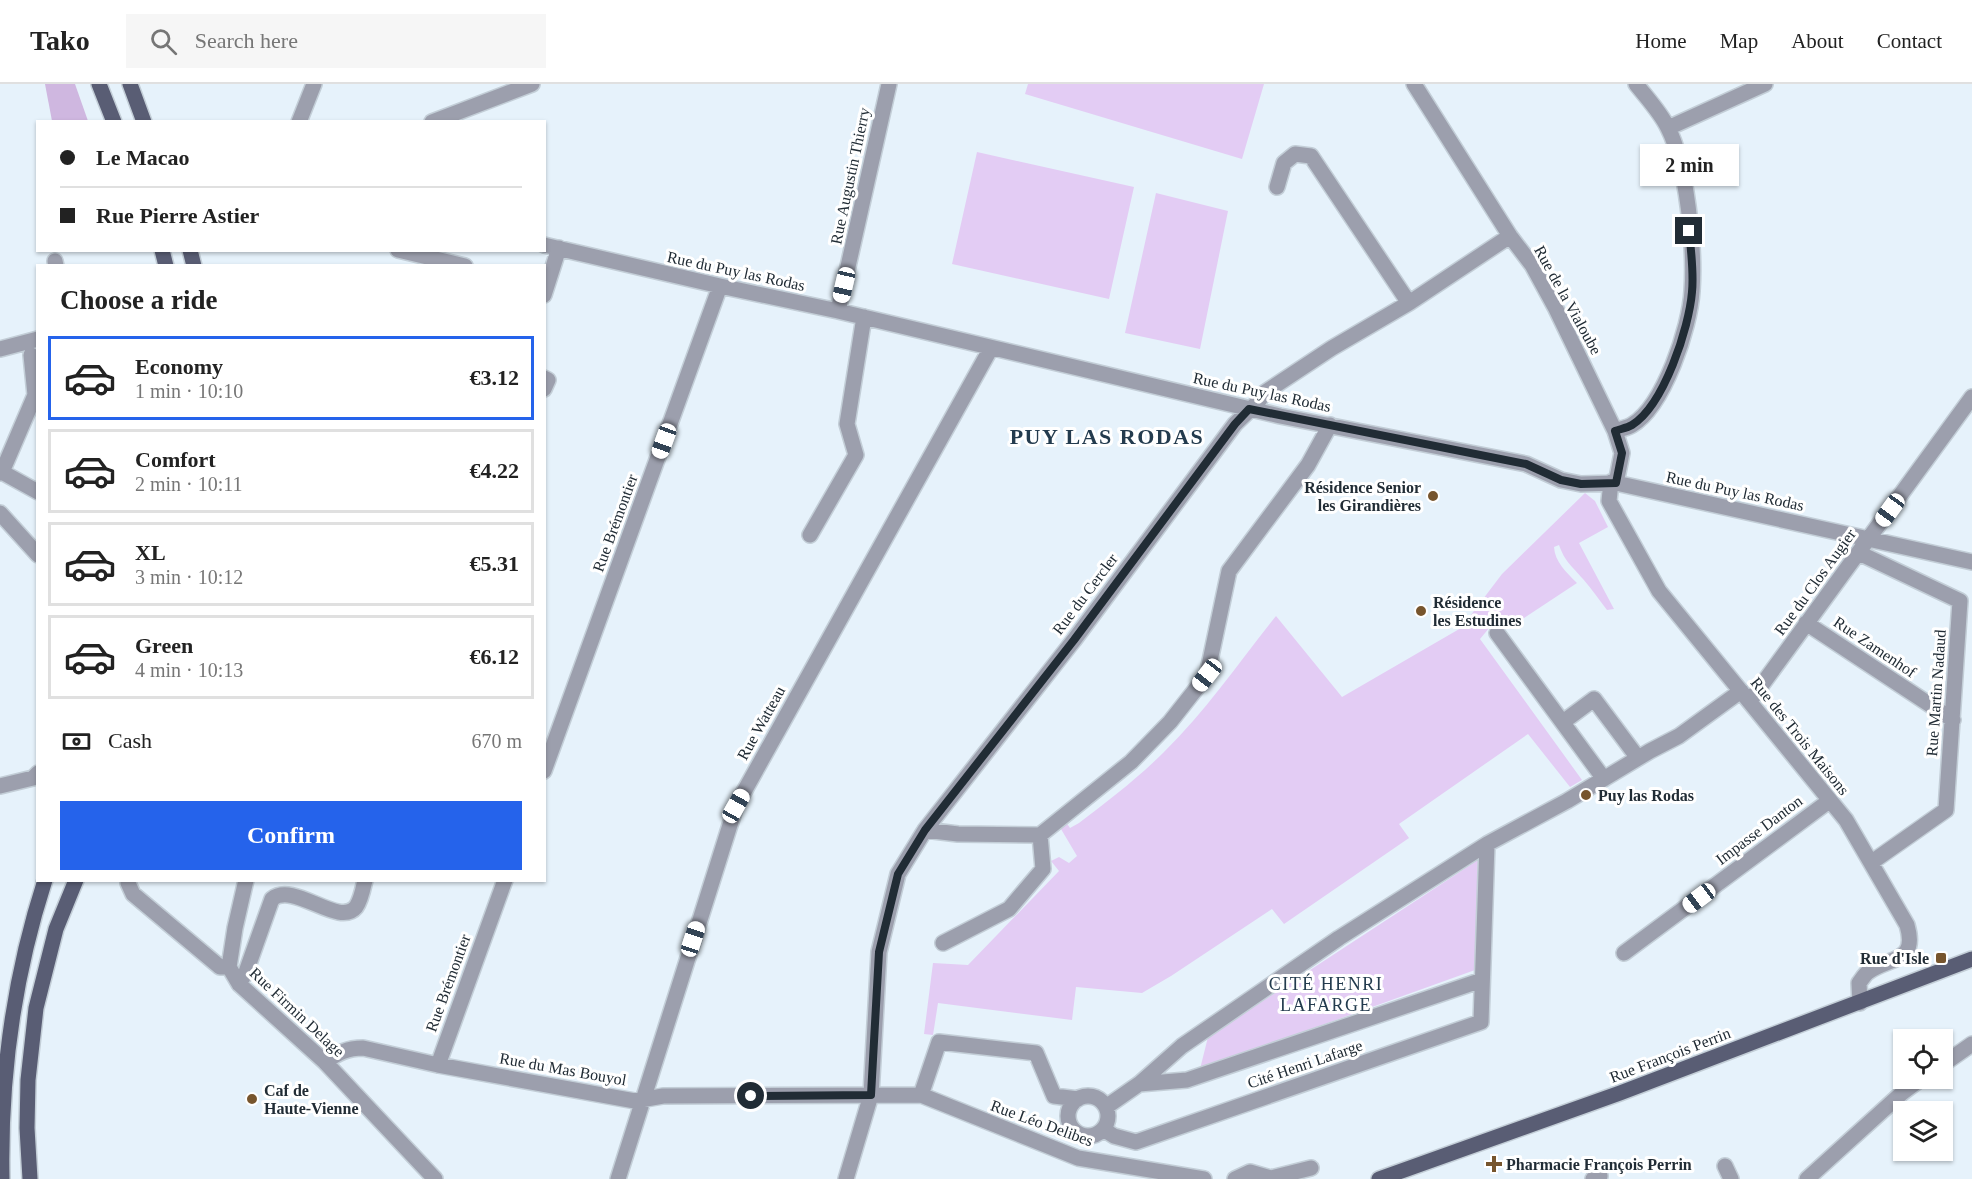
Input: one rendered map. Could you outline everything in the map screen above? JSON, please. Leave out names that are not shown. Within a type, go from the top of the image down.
[{"type":"main road","points":[[99,84],[113,120]]},
{"type":"main road","points":[[130,84],[143,120]]},
{"type":"main road","points":[[2,1179],[1,1084],[18,975],[44,882]]},
{"type":"main road","points":[[30,1179],[27,1128],[28,1080],[36,1008],[56,929],[75,882]]},
{"type":"main road","name":"Rue François Perrin","points":[[1379,1179],[1620,1093],[1972,959]]},
{"type":"street","points":[[299,120],[314,84]]},
{"type":"street","points":[[437,120],[532,84]]},
{"type":"street","name":"Rue Augustin Thierry","points":[[838,311],[889,84]]},
{"type":"street","name":"Rue de la Vialoube","points":[[1414,84],[1510,236],[1532,265],[1556,309],[1615,431],[1622,453],[1614,483]]},
{"type":"street","points":[[1615,431],[1632,425],[1658,398],[1686,330],[1692,291],[1691,251],[1683,174],[1668,128],[1636,84]]},
{"type":"street","points":[[1668,128],[1765,84]]},
{"type":"street","points":[[1277,187],[1284,164],[1294,154],[1311,156],[1409,303]]},
{"type":"street","name":"Rue du Cercler","points":[[846,1179],[871,1095],[879,952],[898,874],[925,830],[1074,640],[1235,424],[1264,393],[1332,348],[1409,303],[1510,236]]},
{"type":"street","points":[[546,285],[552,247]]},
{"type":"street","name":"Rue du Puy las Rodas","points":[[552,247],[864,317],[1249,409],[1526,464],[1561,480],[1581,484],[1614,483],[1972,562]]},
{"type":"street","points":[[406,252],[457,264]]},
{"type":"street","name":"Rue Brémontier","points":[[546,765],[720,286]]},
{"type":"street","points":[[810,535],[856,455],[847,424],[864,317]]},
{"type":"street","points":[[0,349],[36,340]]},
{"type":"street","name":"Rue Watteau","points":[[618,1179],[736,806],[991,348]]},
{"type":"street","points":[[31,355],[35,396],[1,473],[36,491]]},
{"type":"street","name":"Rue du Clos Augier","points":[[1487,844],[1567,801],[1745,696],[1859,553],[1972,397]]},
{"type":"street","points":[[925,830],[958,834],[1040,836],[1131,762],[1170,722],[1207,675],[1229,571],[1308,465],[1330,425]]},
{"type":"street","name":"Rue des Trois Maisons","points":[[1614,483],[1609,501],[1659,591],[1846,820],[1907,925],[1910,937],[1909,950],[1899,958],[1867,972],[1859,982],[1860,1003]]},
{"type":"street","points":[[0,513],[36,553]]},
{"type":"street","name":"Rue Martin Nadaud","points":[[1859,553],[1960,601],[1946,810],[1872,862]]},
{"type":"street","name":"Rue Zamenhof","points":[[1806,622],[1953,720]]},
{"type":"street","points":[[1497,633],[1604,779]]},
{"type":"street","points":[[1563,722],[1594,699],[1638,758]]},
{"type":"street","points":[[0,786],[33,778],[36,775]]},
{"type":"street","name":"Impasse Danton","points":[[1624,953],[1829,801]]},
{"type":"street","points":[[943,943],[1008,909],[1043,869],[1040,836]]},
{"type":"street","points":[[1106,1107],[1139,1084],[1182,1046],[1339,938],[1487,844]]},
{"type":"street","name":"Cité Henri Lafarge","points":[[1103,1129],[1114,1136],[1136,1142],[1481,1022],[1487,844]]},
{"type":"street","points":[[229,967],[234,928],[246,882]]},
{"type":"street","points":[[239,984],[246,972],[272,899],[281,894],[291,895],[344,912],[357,906],[364,882]]},
{"type":"street","name":"Rue Brémontier","points":[[438,1065],[504,882]]},
{"type":"street","name":"Rue Firmin Delage","points":[[128,883],[133,894],[220,967],[229,967],[239,984],[325,1062],[435,1179]]},
{"type":"street","name":"Cité Henri Lafarge","points":[[1139,1084],[1187,1080],[1482,980]]},
{"type":"street","points":[[921,1095],[939,1042],[1036,1053],[1054,1096],[1078,1099],[1097,1098],[1106,1107],[1107,1120],[1103,1129],[1096,1134],[1083,1136],[1072,1128],[1068,1115],[1069,1109],[1078,1099]]},
{"type":"street","points":[[1953,1057],[1972,1044]]},
{"type":"street","name":"Rue du Mas Bouyol","points":[[325,1062],[339,1052],[351,1048],[363,1048],[438,1065],[635,1101],[663,1096],[871,1095]]},
{"type":"street","points":[[1815,1177],[1907,1089]]},
{"type":"street","name":"Rue Léo Delibes","points":[[871,1095],[921,1095],[1078,1158],[1204,1179]]},
{"type":"street","points":[[1078,1158],[1083,1136]]},
{"type":"street","points":[[1235,1179],[1250,1172],[1278,1178],[1311,1168]]},
{"type":"shaded area","points":[[45,84],[75,84],[88,120],[52,120]]},
{"type":"shaded area","points":[[1028,84],[1264,84],[1242,159],[1025,94]]},
{"type":"shaded area","points":[[977,152],[1134,187],[1109,299],[952,264]]},
{"type":"shaded area","points":[[1156,193],[1228,211],[1200,349],[1125,333]]},
{"type":"shaded area","points":[[1585,493],[1595,501],[1608,527],[1579,543],[1614,609],[1607,610],[1566,560],[1559,545],[1554,547],[1556,557],[1577,583],[1509,628],[1500,615],[1480,639],[1582,780],[1570,787],[1528,734],[1399,824],[1409,838],[1284,924],[1272,909],[1142,993],[1076,987],[1072,1020],[938,1003],[933,1035],[924,1034],[933,963],[968,965],[1059,871],[1051,861],[1059,857],[1069,863],[1077,856],[1058,824],[1064,819],[1070,828],[1079,823],[1154,762],[1208,703],[1276,616],[1342,697],[1461,628],[1502,574]]},
{"type":"shaded area","points":[[1478,860],[1475,970],[1200,1069],[1208,1037]]},
{"type":"place","name":"Résidence Senior les Girandières","points":[[1433,496]]},
{"type":"place","name":"Résidence les Estudines","points":[[1421,611]]},
{"type":"place","name":"Puy las Rodas","points":[[1586,795]]},
{"type":"place","name":"Rue d'Isle","points":[[1941,958]]},
{"type":"place","name":"Caf de Haute-Vienne","points":[[252,1099]]},
{"type":"place","name":"Pharmacie François Perrin","points":[[1494,1164]]},
{"type":"district","name":"PUY LAS RODAS","points":[[1107,436]]},
{"type":"district","name":"CITÉ HENRI LAFARGE","points":[[1326,994]]},
{"type":"route","points":[[751,1096],[871,1095],[879,952],[898,874],[925,830],[1074,640],[1235,424],[1249,409],[1526,464],[1561,480],[1581,484],[1616,483],[1622,453],[1615,431],[1632,425],[1658,398],[1686,330],[1692,291],[1689,231]]}]
